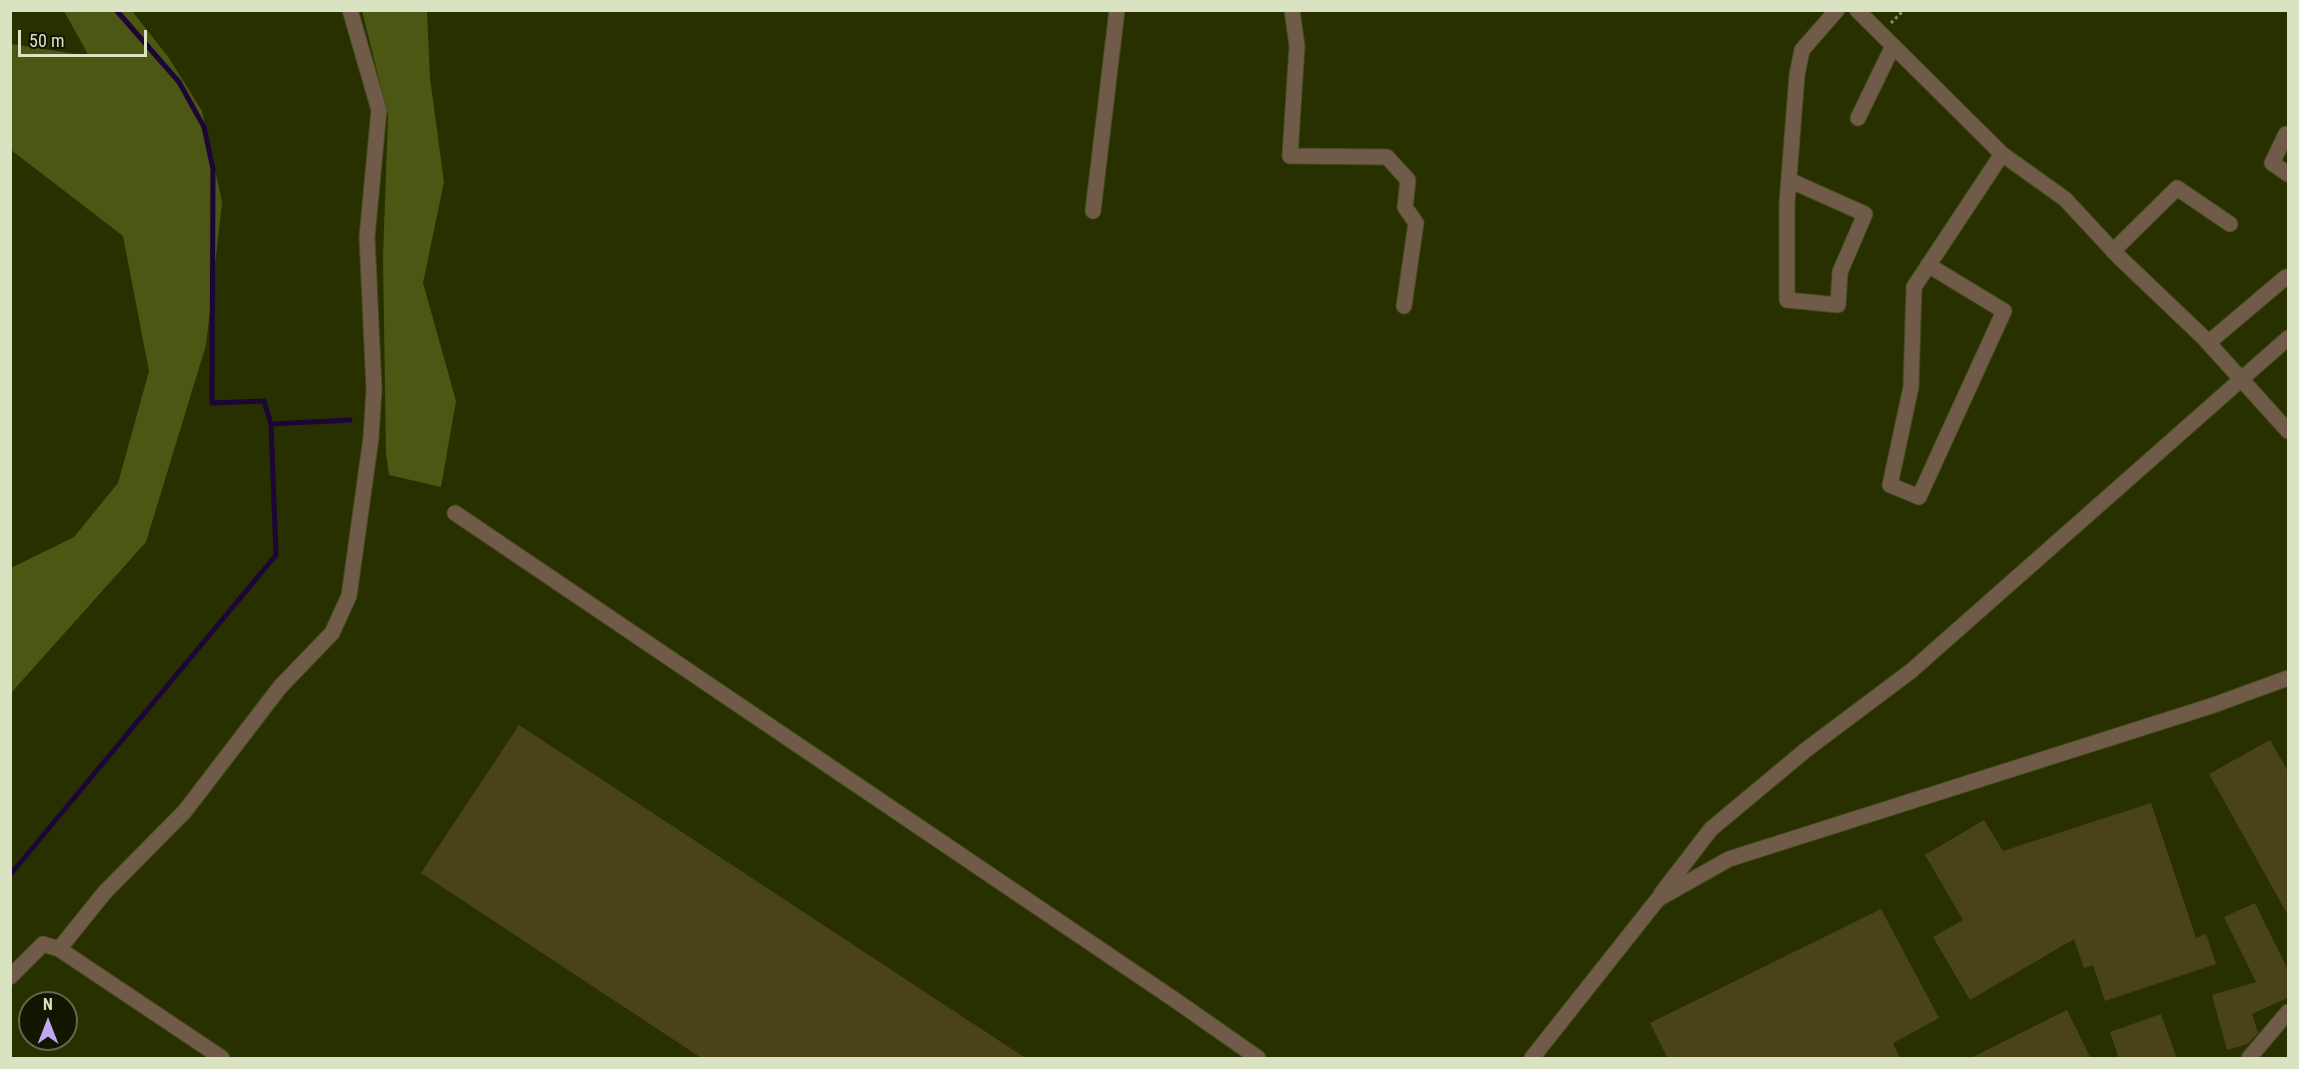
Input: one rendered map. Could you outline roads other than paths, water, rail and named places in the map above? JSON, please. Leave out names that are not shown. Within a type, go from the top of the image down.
[{"type":"street","points":[[59,949],[105,892],[184,811],[280,687],[332,633],[349,596],[371,438],[374,389],[367,237],[380,110],[350,10]]},
{"type":"street","points":[[1093,211],[1117,10]]},
{"type":"street","points":[[1292,10],[1297,46],[1290,156],[1388,157],[1408,180],[1406,207],[1416,223],[1404,306]]},
{"type":"street","points":[[1789,180],[1865,214],[1840,272],[1838,305],[1787,300],[1789,180],[1797,75],[1802,50],[1837,10]]},
{"type":"street","points":[[1857,10],[1892,48],[2002,154],[2065,199],[2113,251],[2208,343],[2289,431]]},
{"type":"street","points":[[1858,118],[1892,48]]},
{"type":"street","points":[[2286,134],[2272,162],[2289,174]]},
{"type":"street","points":[[1928,265],[2004,311],[1919,497],[1890,485],[1911,387],[1914,287],[1928,265],[2002,154]]},
{"type":"street","points":[[2113,251],[2177,188],[2230,224]]},
{"type":"street","points":[[2208,343],[2286,277]]},
{"type":"street","points":[[1532,1059],[1711,829],[1807,749],[1911,671],[2289,338]]},
{"type":"street","points":[[455,513],[1166,993],[1258,1059]]},
{"type":"street","points":[[1658,898],[1729,859],[2199,709],[2289,678]]},
{"type":"street","points":[[10,977],[43,944],[59,949],[222,1059]]},
{"type":"street","points":[[2249,1059],[2289,1012]]},
{"type":"waterway","points":[[10,875],[276,555],[271,424],[264,401],[212,403],[213,169],[204,127],[179,82],[116,10]]},
{"type":"waterway","points":[[271,424],[350,420]]}]
